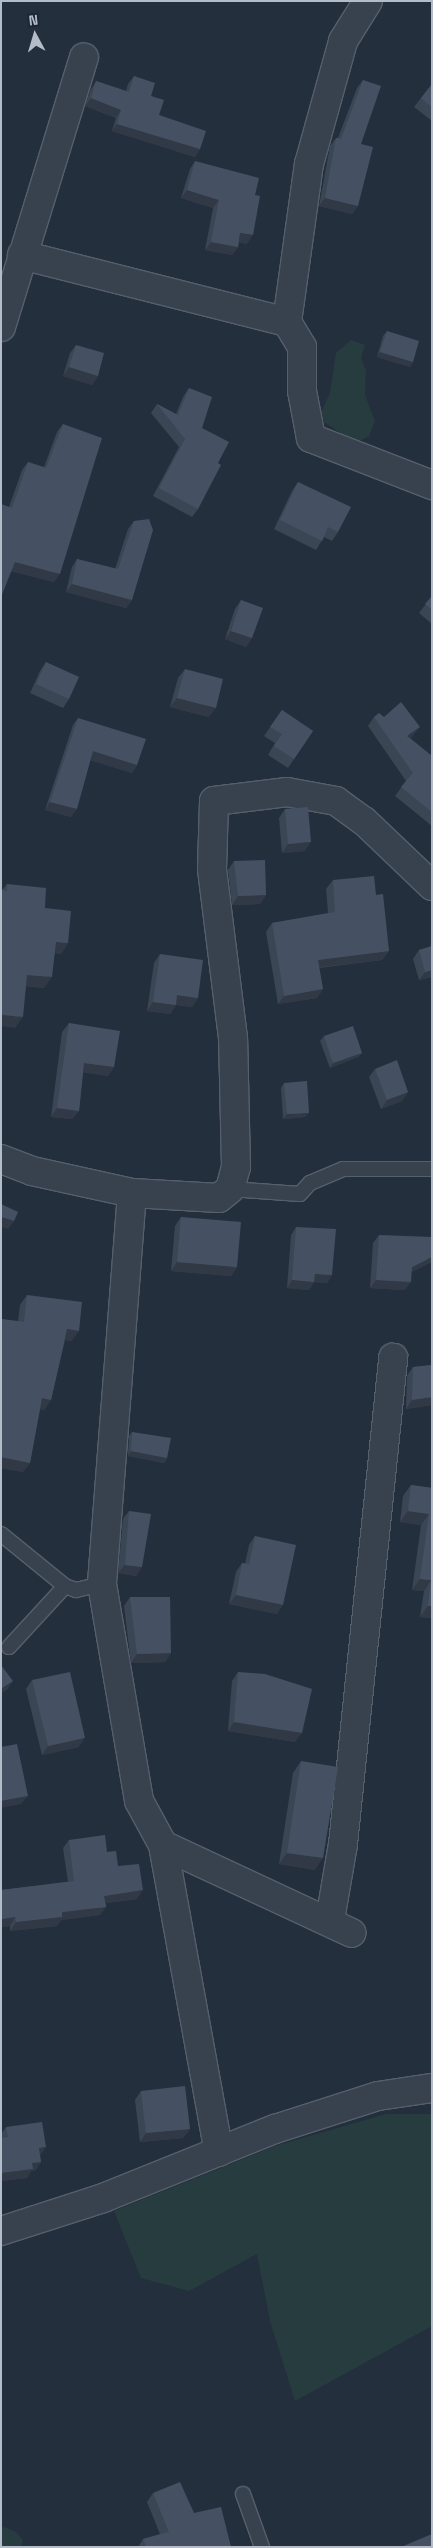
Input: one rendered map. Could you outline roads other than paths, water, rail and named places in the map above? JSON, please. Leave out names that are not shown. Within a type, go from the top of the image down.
[{"type":"street","points":[[368,1],[343,41],[309,164],[287,322],[302,347],[302,391],[311,438],[429,478]]},
{"type":"street","points":[[1,327],[84,57]]},
{"type":"street","points":[[22,255],[287,322]]},
{"type":"street","points":[[1,1160],[32,1171],[132,1193],[219,1198],[230,1189],[236,1167],[233,1038],[212,869],[214,801],[287,792],[336,802],[364,821],[432,886]]},
{"type":"street","points":[[132,1193],[102,1584],[139,1801],[163,1844],[218,2152]]},
{"type":"street","points":[[163,1844],[341,1926],[343,1844],[393,1358]]},
{"type":"street","points":[[1,2231],[103,2198],[218,2152],[378,2096],[432,2088]]},
{"type":"lane","points":[[230,1189],[300,1194],[310,1183],[343,1169],[432,1169]]},
{"type":"lane","points":[[1,1534],[65,1586],[76,1590],[102,1584]]},
{"type":"lane","points":[[9,1647],[65,1586]]},
{"type":"lane","points":[[243,2494],[262,2547]]}]
